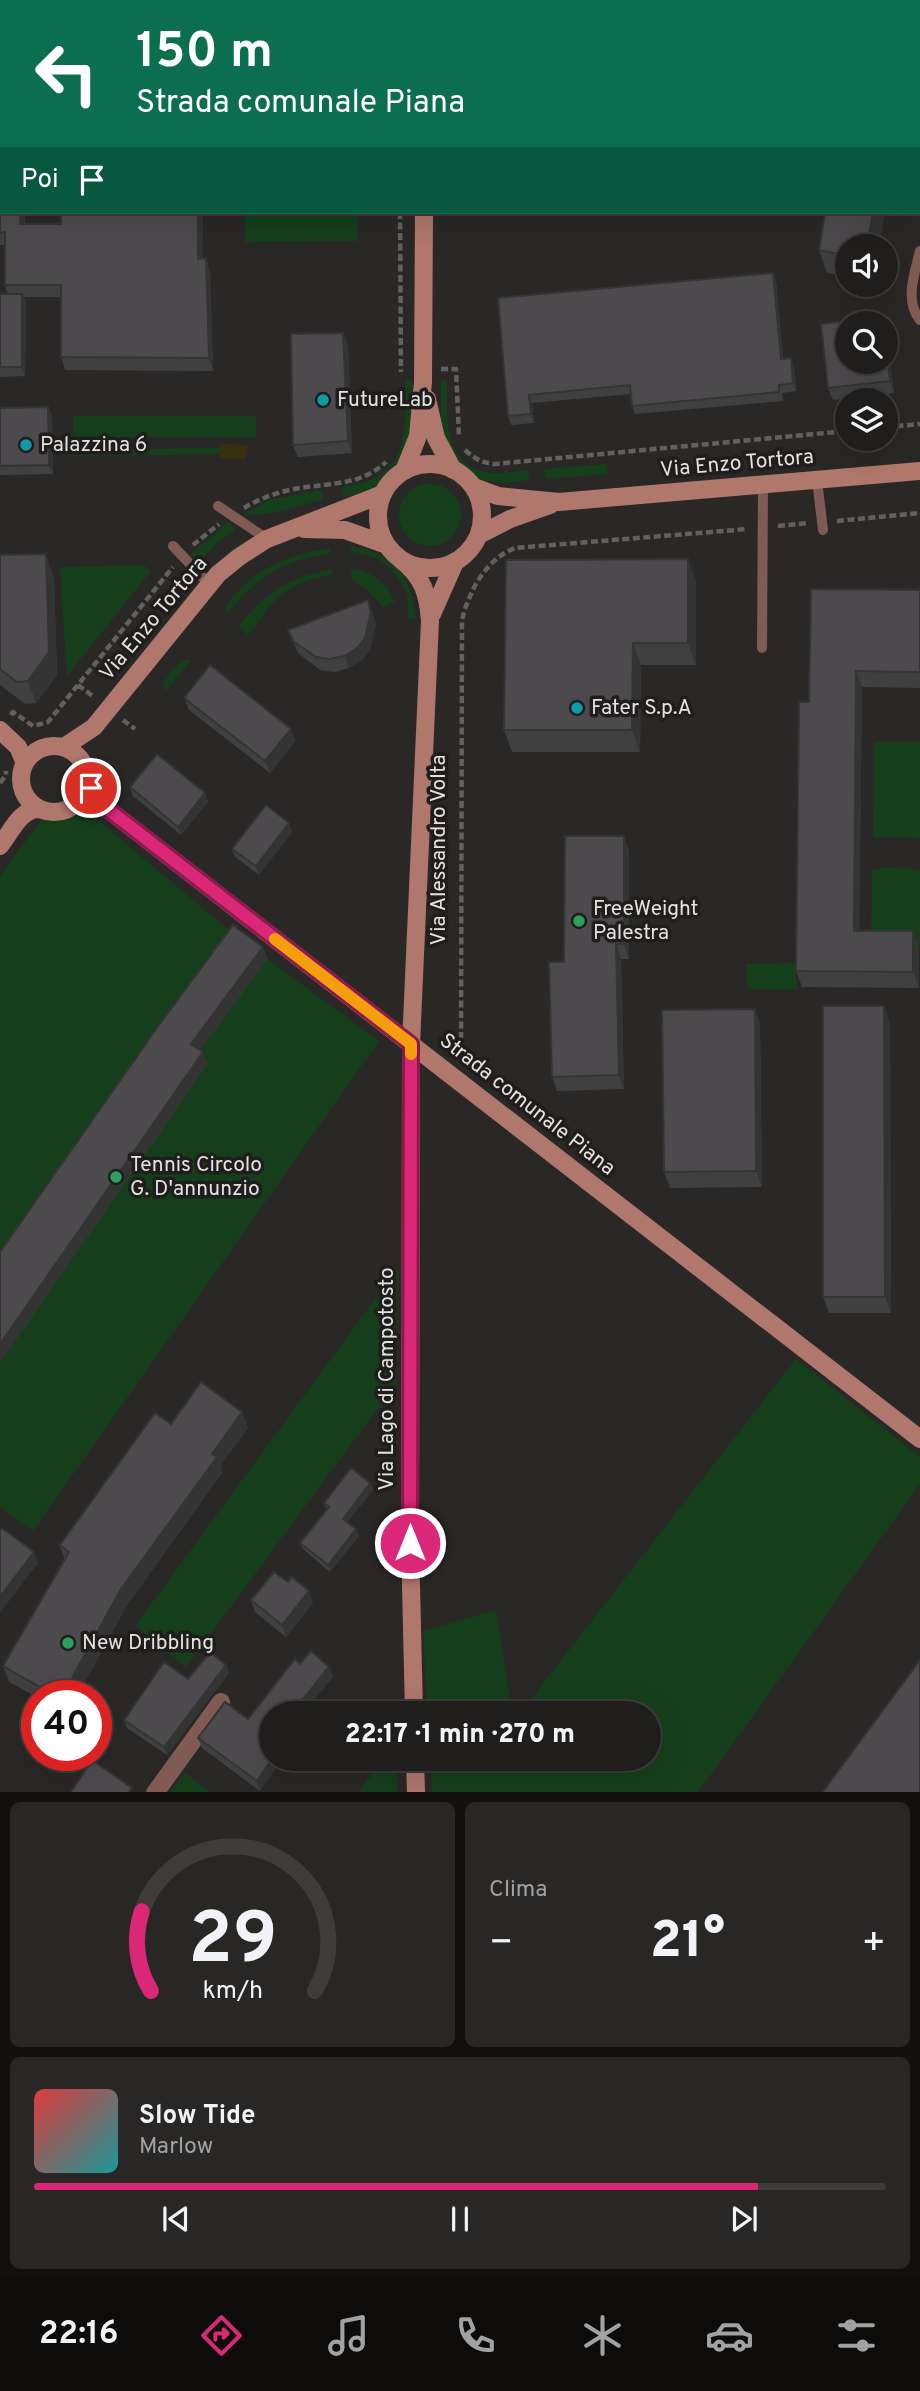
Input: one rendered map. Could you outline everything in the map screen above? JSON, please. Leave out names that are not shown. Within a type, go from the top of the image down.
[{"type":"street","points":[[404,471],[418,436],[423,382],[424,214]]},
{"type":"street","points":[[423,382],[436,438],[453,470]]},
{"type":"street","points":[[429,464],[453,470],[465,477],[474,487],[480,502],[482,518],[479,535],[465,555],[442,567],[414,566],[401,560],[387,545],[380,528],[378,511],[383,494],[392,481],[404,471],[429,464]]},
{"type":"street","name":"Via Enzo Tortora","points":[[474,487],[498,496],[559,502],[920,471]]},
{"type":"street","name":"Via Enzo Tortora","points":[[83,762],[94,727],[209,584],[239,557],[267,539],[383,494]]},
{"type":"street","name":"Via Enzo Tortora","points":[[479,535],[510,519],[559,502]]},
{"type":"street","name":"Via Enzo Tortora","points":[[294,530],[345,530],[387,545]]},
{"type":"street","name":"Via Alessandro Volta","points":[[401,560],[424,586],[429,600],[430,621],[411,1044]]},
{"type":"street","name":"Via Alessandro Volta","points":[[430,621],[455,562]]},
{"type":"street","name":"Via Enzo Tortora","points":[[55,747],[94,727]]},
{"type":"street","points":[[6,734],[32,745],[55,747],[78,756],[83,762],[87,780],[86,789],[76,804]]},
{"type":"street","points":[[6,734],[25,763]]},
{"type":"street","points":[[5,839],[20,811],[23,791],[21,776],[25,763],[38,750],[55,747]]},
{"type":"street","name":"Strada comunale Piana","points":[[87,780],[105,807],[920,1439]]},
{"type":"street","points":[[23,791],[32,805],[54,812],[76,804],[89,803],[105,807]]},
{"type":"street","points":[[5,839],[26,811],[39,809]]},
{"type":"street","name":"Via Lago di Campotosto","points":[[411,1044],[410,1516],[414,1701]]},
{"type":"street","points":[[156,1792],[221,1702]]},
{"type":"street","points":[[415,1771],[416,1792]]},
{"type":"lane","points":[[920,251],[911,293],[920,320]]},
{"type":"lane","points":[[817,480],[822,526]]},
{"type":"lane","points":[[762,648],[763,485]]},
{"type":"lane","points":[[218,506],[267,539]]},
{"type":"lane","points":[[173,547],[209,584]]},
{"type":"path","points":[[400,214],[401,372]]},
{"type":"path","points":[[443,369],[456,369],[459,439],[474,459],[485,463],[835,432]]},
{"type":"path","points":[[898,426],[920,424]]},
{"type":"path","points":[[763,528],[822,526],[920,513]]},
{"type":"path","name":"Via Alessandro Volta","points":[[444,1069],[462,1060],[462,620],[466,601],[500,555],[515,548],[763,528]]},
{"type":"path","points":[[13,712],[33,726],[48,722]]},
{"type":"green space","points":[[245,214],[357,214],[357,241],[245,242]]},
{"type":"green space","points":[[405,380],[412,380],[412,430],[396,470],[371,490],[343,497],[342,487],[365,482],[381,474],[392,464],[399,451],[405,419]]},
{"type":"green space","points":[[441,380],[447,380],[450,435],[460,458],[484,472],[528,470],[529,480],[486,481],[467,472],[456,462],[449,450],[442,423]]},
{"type":"green space","points":[[73,416],[256,416],[256,437],[73,437]]},
{"type":"green space","points":[[219,448],[219,454],[73,456],[73,450]]},
{"type":"green space","points":[[606,464],[607,474],[546,479],[544,469]]},
{"type":"green space","points":[[430,484],[452,493],[461,515],[452,537],[430,546],[408,537],[399,515],[408,493]]},
{"type":"green space","points":[[322,490],[323,500],[274,513],[245,513],[269,500]]},
{"type":"green space","points":[[228,522],[236,530],[217,543],[198,562],[190,555]]},
{"type":"green space","points":[[350,546],[378,554],[398,569],[410,590],[416,619],[409,619],[408,597],[393,572],[371,556],[351,552]]},
{"type":"green space","points":[[330,548],[330,553],[297,561],[272,572],[250,589],[227,614],[225,607],[235,594],[258,574],[284,560]]},
{"type":"green space","points":[[144,565],[151,571],[67,676],[60,567]]},
{"type":"green space","points":[[332,569],[332,575],[302,583],[282,594],[266,610],[248,635],[238,626],[279,588],[302,577]]},
{"type":"green space","points":[[351,569],[378,579],[395,602],[383,607],[367,589],[351,579]]},
{"type":"green space","points":[[186,660],[191,660],[166,691],[163,687],[169,675]]},
{"type":"green space","points":[[874,742],[920,742],[920,838],[873,837]]},
{"type":"green space","points":[[79,813],[89,820],[93,816],[237,937],[379,1041],[33,1531],[0,1507],[0,876],[42,819],[64,819]]},
{"type":"green space","points":[[904,867],[920,871],[920,947],[871,947],[872,869]]},
{"type":"green space","points":[[795,963],[797,990],[750,989],[747,984],[746,964]]},
{"type":"green space","points":[[398,1268],[396,1398],[378,1408],[186,1667],[135,1626]]},
{"type":"green space","points":[[796,1359],[920,1457],[920,1484],[698,1792],[432,1792],[431,1771],[661,1771],[661,1701],[529,1701]]},
{"type":"green space","points":[[496,1610],[510,1701],[426,1701],[423,1631]]},
{"type":"green space","points":[[374,1771],[396,1771],[397,1792],[359,1792]]},
{"type":"green space","points":[[185,1773],[211,1792],[170,1792]]},
{"type":"sand","points":[[219,444],[247,445],[246,459],[219,458]]},
{"type":"building","points":[[0,214],[20,214],[20,224],[61,224],[61,214],[198,214],[198,259],[206,258],[209,358],[61,357],[61,285],[5,285],[5,232],[0,233]]},
{"type":"building","points":[[825,214],[873,214],[869,234],[835,234],[835,253],[819,250]]},
{"type":"building","points":[[773,273],[781,359],[791,358],[793,383],[779,385],[779,392],[632,406],[630,385],[529,395],[531,414],[508,416],[498,298]]},
{"type":"building","points":[[0,294],[22,294],[22,367],[0,367]]},
{"type":"building","points":[[835,322],[835,374],[889,374],[890,381],[828,388],[821,324]]},
{"type":"building","name":"FutureLab","points":[[343,333],[348,441],[293,445],[291,334]]},
{"type":"building","name":"Palazzina 6","points":[[48,407],[49,465],[0,466],[0,408]]},
{"type":"building","points":[[46,554],[49,652],[28,681],[17,682],[0,669],[0,555]]},
{"type":"building","name":"Fater S.p.A","points":[[688,559],[688,643],[633,643],[632,730],[504,730],[506,560]]},
{"type":"building","points":[[811,589],[920,590],[920,672],[856,671],[854,931],[913,931],[913,972],[796,971],[799,702],[809,702]]},
{"type":"building","points":[[368,600],[371,612],[365,638],[345,656],[329,659],[316,657],[293,641],[288,630]]},
{"type":"building","points":[[210,665],[291,729],[265,761],[184,698]]},
{"type":"building","points":[[157,754],[205,793],[178,827],[130,787]]},
{"type":"building","points":[[266,805],[289,823],[256,866],[232,849]]},
{"type":"building","points":[[565,836],[624,836],[624,944],[616,944],[619,1075],[552,1077],[549,962],[564,962]]},
{"type":"building","points":[[233,925],[263,947],[191,1044],[203,1052],[0,1344],[0,1252],[159,1025]]},
{"type":"building","points":[[823,1006],[884,1006],[885,1297],[823,1297]]},
{"type":"building","points":[[755,1009],[756,1171],[664,1172],[662,1010]]},
{"type":"building","name":"New Dribbling","points":[[201,1382],[242,1412],[212,1454],[217,1457],[121,1589],[71,1680],[28,1680],[3,1666],[69,1552],[60,1545],[155,1413],[171,1424]]},
{"type":"building","points":[[351,1468],[370,1483],[343,1519],[356,1529],[328,1565],[300,1543],[329,1507],[324,1503]]},
{"type":"building","points":[[2,1528],[34,1552],[0,1597],[0,1530]]},
{"type":"building","points":[[274,1572],[288,1582],[292,1577],[309,1591],[282,1625],[251,1600]]},
{"type":"building","points":[[311,1651],[329,1667],[302,1701],[262,1701],[295,1659],[300,1664]]},
{"type":"building","points":[[210,1652],[226,1665],[164,1747],[124,1720],[164,1662],[188,1679]]},
{"type":"building","points":[[920,1660],[920,1792],[823,1792]]},
{"type":"building","points":[[225,1702],[248,1719],[259,1705],[259,1771],[264,1771],[257,1781],[198,1738]]},
{"type":"building","points":[[85,1771],[108,1771],[132,1788],[129,1792],[71,1792]]},
{"type":"slow traffic","points":[[275,939],[411,1044],[411,1054]]},
{"type":"place","name":"FutureLab","points":[[323,400]]},
{"type":"place","name":"Palazzina 6","points":[[26,445]]},
{"type":"place","name":"Fater S.p.A","points":[[577,708]]},
{"type":"place","name":"FreeWeight Palestra","points":[[579,921]]},
{"type":"place","name":"Tennis Circolo G. D'annunzio","points":[[116,1177]]},
{"type":"place","name":"New Dribbling","points":[[68,1643]]},
{"type":"route","points":[[91,788],[105,807],[411,1044],[410,1543]]}]
